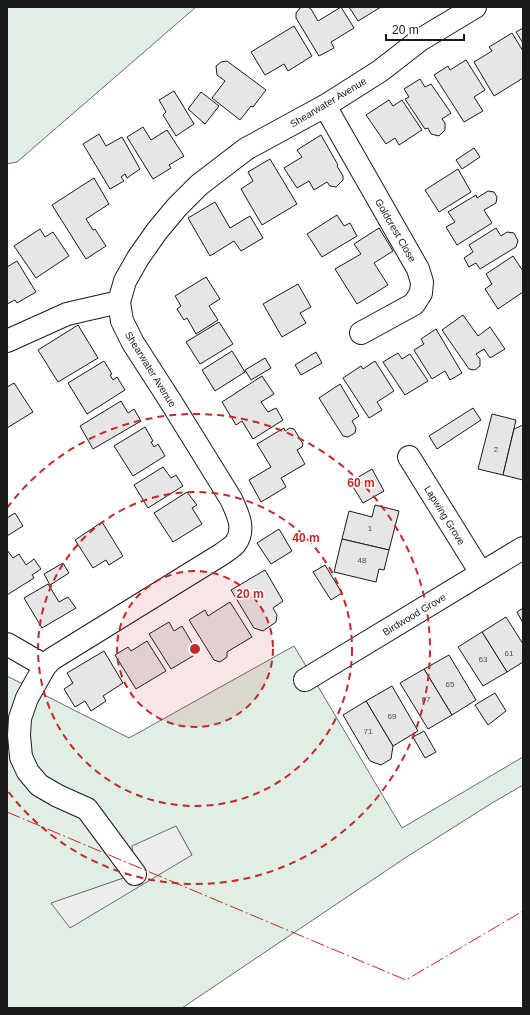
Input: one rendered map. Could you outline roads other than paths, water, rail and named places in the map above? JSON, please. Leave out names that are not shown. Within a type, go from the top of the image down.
[{"type":"street","name":"Shearwater Avenue","points":[[135,874],[87,809],[38,785],[28,772],[21,757],[19,734],[20,718],[27,698],[45,666],[52,659],[222,554],[235,544],[241,529],[239,515],[231,499],[133,343],[122,321],[119,302],[125,281],[138,258],[177,207],[199,185],[246,149],[325,106],[380,71],[420,40],[474,7]]},
{"type":"street","name":"Goldcrest Close","points":[[325,106],[418,269],[422,282],[421,293],[414,304],[361,333]]},
{"type":"street","points":[[7,340],[67,314],[119,302]]},
{"type":"street","name":"Lapwing Grove","points":[[408,457],[481,573]]},
{"type":"street","name":"Birdwood Grove","points":[[305,680],[523,548]]},
{"type":"street","points":[[7,644],[45,666]]}]
